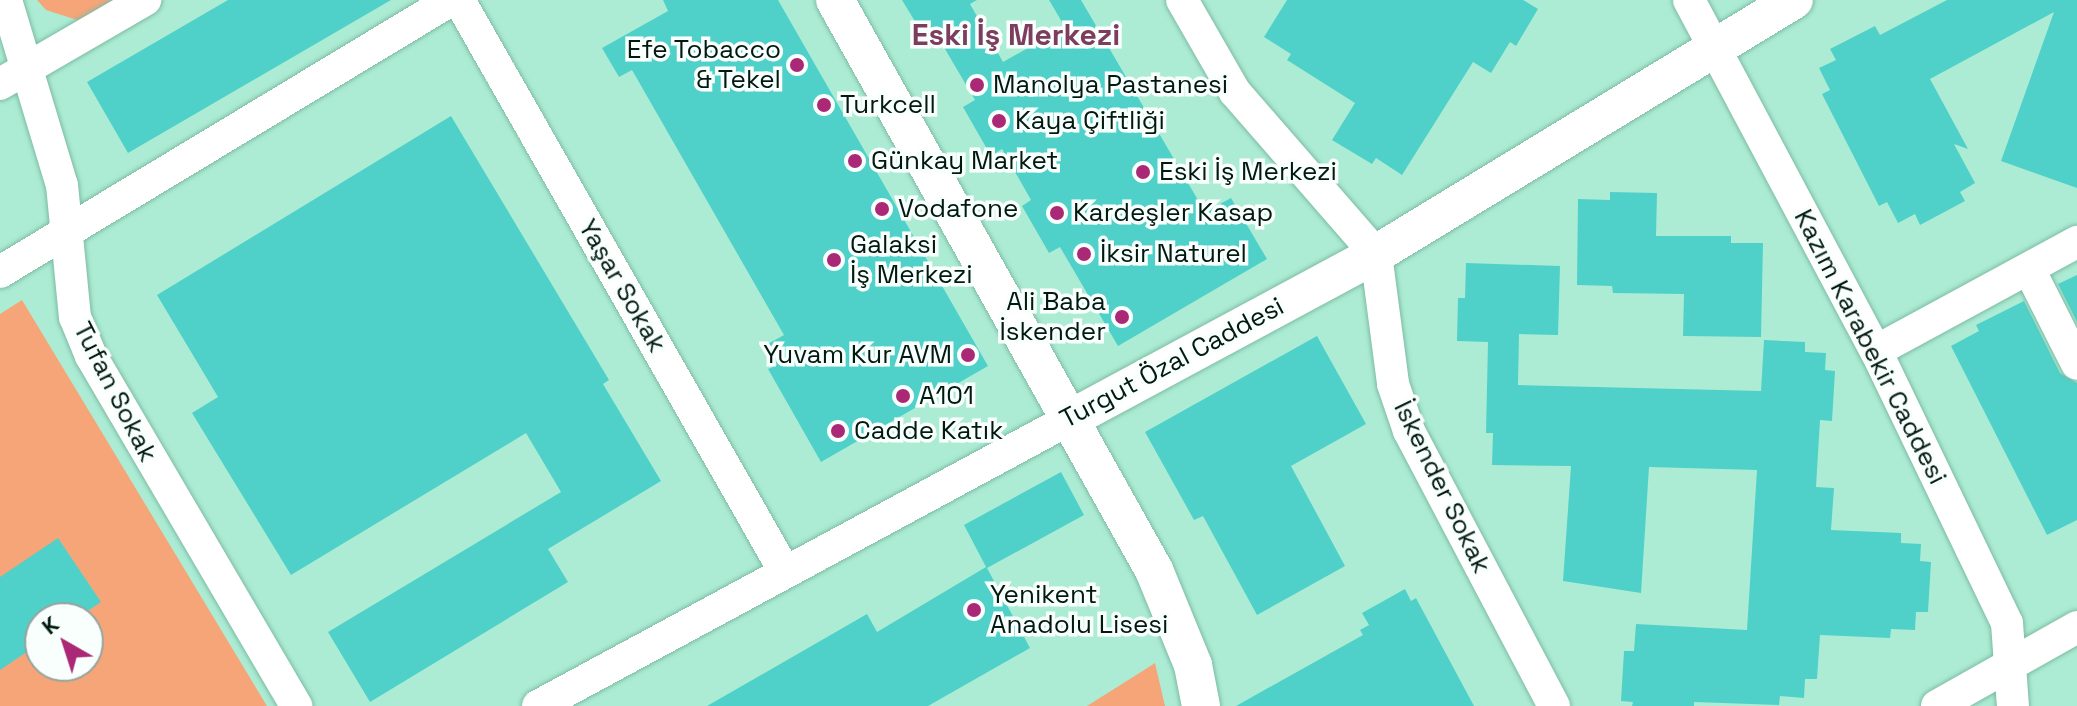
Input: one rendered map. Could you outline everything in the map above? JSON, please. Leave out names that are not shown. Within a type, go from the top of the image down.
[{"type":"street","name":"Tufan Sokak","points":[[6,0],[13,76],[62,185],[70,230],[75,317],[91,356],[296,706]]},
{"type":"street","points":[[13,76],[145,0]]},
{"type":"street","points":[[0,272],[451,0]]},
{"type":"street","name":"Yaşar Sokak","points":[[459,0],[785,572]]},
{"type":"street","points":[[835,0],[1070,419],[1174,613],[1201,706]]},
{"type":"street","points":[[1182,0],[1235,92],[1376,254]]},
{"type":"street","name":"Kazım Karabekir Caddesi","points":[[1689,0],[1876,351],[2007,623],[2013,706]]},
{"type":"street","name":"Turgut Özal Caddesi","points":[[538,706],[1376,254],[1794,0]]},
{"type":"street","points":[[1876,351],[2077,242]]},
{"type":"street","name":"İskender Sokak","points":[[1376,254],[1393,384],[1409,431],[1554,706]]},
{"type":"street","points":[[2029,269],[2077,364]]},
{"type":"street","points":[[1937,706],[2077,627]]},
{"type":"shaded area","points":[[37,0],[120,0],[77,20],[46,10]]},
{"type":"shaded area","points":[[22,300],[267,706],[0,706],[0,314]]},
{"type":"shaded area","points":[[1155,663],[1165,706],[1087,706],[1141,672]]},
{"type":"building","points":[[228,0],[391,0],[128,153],[87,82]]},
{"type":"building","name":"Galaksi İş Merkezi","points":[[663,0],[778,0],[988,366],[821,462],[768,369],[777,365],[766,345],[784,335],[632,70],[619,77],[602,48],[668,11]]},
{"type":"building","name":"Eski İş Merkezi","points":[[902,0],[977,0],[970,4],[1003,62],[1065,27],[1049,0],[1081,0],[1205,212],[1231,198],[1267,259],[1118,346],[1060,247],[1049,253],[1022,206],[1031,200],[1002,149],[991,156],[963,107],[975,100],[932,27],[922,33]]},
{"type":"building","points":[[1287,0],[1523,0],[1538,9],[1516,46],[1510,42],[1491,73],[1473,62],[1402,175],[1376,158],[1372,164],[1332,140],[1355,103],[1287,60],[1291,54],[1264,37]]},
{"type":"building","points":[[1947,0],[2077,0],[2077,188],[2001,161],[2054,12],[1930,79],[1968,149],[1954,144],[1975,183],[1960,192],[1965,201],[1920,225],[1915,214],[1898,223],[1887,202],[1879,206],[1822,94],[1830,90],[1819,68],[1836,60],[1830,49],[1875,26],[1880,35]]},
{"type":"building","points":[[451,116],[609,380],[603,384],[661,481],[548,549],[568,582],[370,702],[328,632],[561,492],[526,433],[291,575],[192,413],[218,397],[157,295]]},
{"type":"building","points":[[1610,192],[1657,193],[1656,236],[1731,236],[1731,243],[1763,243],[1761,337],[1683,336],[1684,294],[1613,293],[1612,286],[1577,285],[1578,199],[1610,200]]},
{"type":"building","points":[[1466,263],[1560,266],[1558,335],[1519,334],[1518,385],[1761,391],[1764,340],[1805,342],[1805,352],[1826,353],[1825,370],[1835,371],[1832,421],[1820,420],[1816,487],[1834,488],[1831,530],[1901,533],[1901,543],[1921,544],[1920,561],[1931,562],[1928,612],[1916,612],[1915,630],[1891,629],[1890,638],[1820,635],[1817,679],[1805,679],[1804,698],[1780,696],[1779,705],[1694,702],[1694,706],[1632,706],[1633,702],[1621,701],[1624,651],[1634,651],[1636,624],[1747,630],[1757,470],[1649,467],[1641,593],[1563,581],[1571,466],[1492,465],[1493,433],[1486,433],[1488,342],[1457,341],[1458,298],[1465,298]]},
{"type":"building","points":[[2077,275],[2077,322],[2058,284]]},
{"type":"building","points":[[2024,301],[2060,373],[2077,383],[2077,520],[2047,535],[1951,346],[1979,331],[1976,325]]},
{"type":"building","points":[[1317,336],[1366,424],[1291,466],[1345,566],[1257,615],[1203,516],[1194,520],[1145,432]]},
{"type":"building","name":"Yenikent Anadolu Lisesi","points":[[1061,472],[1084,515],[987,568],[1030,648],[928,706],[707,706],[867,614],[877,632],[986,567],[964,525]]},
{"type":"building","points":[[58,538],[101,602],[24,602],[24,654],[0,670],[0,577]]},
{"type":"building","points":[[1405,589],[1411,601],[1416,598],[1474,706],[1236,706],[1363,635],[1360,630],[1369,625],[1362,613]]},
{"type":"place","name":"Efe Tobacco & Tekel","points":[[797,65]]},
{"type":"place","name":"Manolya Pastanesi","points":[[977,85]]},
{"type":"place","name":"Turkcell","points":[[824,105]]},
{"type":"place","name":"Kaya Çiftliği","points":[[999,121]]},
{"type":"place","name":"Günkay Market","points":[[855,161]]},
{"type":"place","name":"Eski İş Merkezi","points":[[1143,172]]},
{"type":"place","name":"Vodafone","points":[[882,209]]},
{"type":"place","name":"Kardeşler Kasap","points":[[1057,213]]},
{"type":"place","name":"İksir Naturel","points":[[1084,254]]},
{"type":"place","name":"Galaksi İş Merkezi","points":[[834,260]]},
{"type":"place","name":"Ali Baba İskender","points":[[1122,317]]},
{"type":"place","name":"Yuvam Kur AVM","points":[[968,355]]},
{"type":"place","name":"A101","points":[[903,396]]},
{"type":"place","name":"Cadde Katık","points":[[838,431]]},
{"type":"place","name":"Yenikent Anadolu Lisesi","points":[[974,610]]},
{"type":"district","name":"Eski İş Merkezi","points":[[1016,35]]}]
